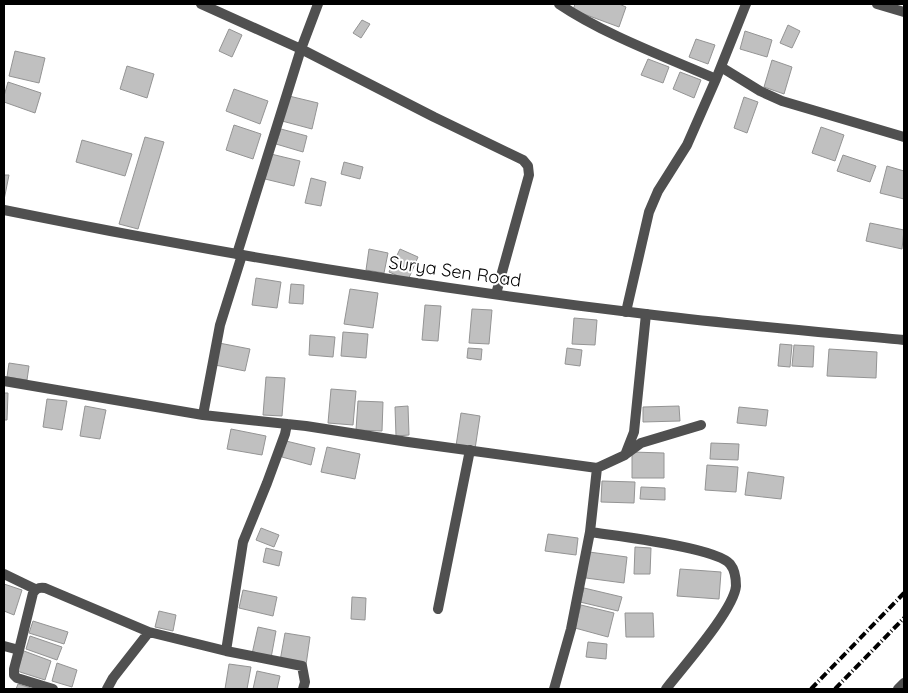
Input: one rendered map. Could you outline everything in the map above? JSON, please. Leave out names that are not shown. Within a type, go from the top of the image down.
[{"type":"street","points":[[201,4],[301,49],[523,160],[528,166],[529,175],[496,294]]},
{"type":"street","points":[[203,415],[220,325],[301,49],[318,4]]},
{"type":"street","points":[[560,4],[592,24],[716,79]]},
{"type":"street","points":[[626,312],[649,212],[658,191],[687,145],[746,4]]},
{"type":"street","points":[[877,4],[904,12]]},
{"type":"street","points":[[721,67],[760,91],[782,101],[904,137]]},
{"type":"street","name":"Surya Sen Road","points":[[4,210],[141,238],[240,255],[496,294],[626,312],[904,340]]},
{"type":"street","points":[[625,454],[634,432],[646,314]]},
{"type":"street","points":[[4,381],[203,415],[287,424],[597,468],[642,443],[701,425]]},
{"type":"street","points":[[226,651],[243,542],[267,483],[287,424]]},
{"type":"street","points":[[438,609],[470,450]]},
{"type":"street","points":[[554,689],[571,629],[590,532],[597,468]]},
{"type":"street","points":[[590,532],[670,543],[705,553],[729,563],[735,574],[736,587],[727,610],[666,689]]},
{"type":"street","points":[[4,574],[35,589],[45,588],[149,632],[226,651],[302,666],[305,682],[303,689]]},
{"type":"street","points":[[35,589],[14,675],[17,678],[53,689]]},
{"type":"street","points":[[107,689],[113,678],[149,632]]},
{"type":"street","points":[[4,646],[19,650]]},
{"type":"street","points":[[898,689],[904,683]]},
{"type":"building","points":[[575,4],[619,4],[626,7],[619,27],[573,10]]},
{"type":"building","points":[[362,20],[370,24],[361,38],[353,33]]},
{"type":"building","points":[[788,25],[800,31],[792,48],[780,43]]},
{"type":"building","points":[[229,29],[242,35],[232,57],[219,51]]},
{"type":"building","points":[[745,31],[772,40],[767,57],[740,49]]},
{"type":"building","points":[[696,39],[715,45],[708,64],[689,57]]},
{"type":"building","points":[[15,51],[45,58],[39,83],[9,76]]},
{"type":"building","points":[[648,59],[669,67],[663,83],[641,75]]},
{"type":"building","points":[[772,60],[792,67],[784,94],[764,87]]},
{"type":"building","points":[[127,66],[154,74],[147,98],[120,89]]},
{"type":"building","points":[[680,72],[701,80],[694,98],[673,89]]},
{"type":"building","points":[[8,82],[41,93],[35,113],[4,102]]},
{"type":"building","points":[[234,89],[268,101],[260,124],[226,111]]},
{"type":"building","points":[[289,96],[318,103],[312,129],[282,121]]},
{"type":"building","points":[[744,97],[758,102],[747,133],[734,128]]},
{"type":"building","points":[[234,125],[261,134],[253,159],[226,150]]},
{"type":"building","points":[[821,127],[844,135],[835,161],[812,153]]},
{"type":"building","points":[[281,129],[307,136],[303,152],[276,144]]},
{"type":"building","points":[[145,137],[164,142],[138,229],[119,224]]},
{"type":"building","points":[[82,140],[132,154],[125,176],[76,162]]},
{"type":"building","points":[[271,154],[300,161],[294,186],[265,179]]},
{"type":"building","points":[[843,155],[876,166],[870,182],[837,171]]},
{"type":"building","points":[[344,162],[363,167],[360,179],[341,174]]},
{"type":"building","points":[[887,166],[904,171],[904,199],[880,193]]},
{"type":"building","points":[[4,175],[9,175],[4,200]]},
{"type":"building","points":[[311,178],[326,182],[321,206],[305,203]]},
{"type":"building","points":[[870,223],[904,230],[902,249],[866,241]]},
{"type":"building","points":[[369,249],[388,253],[384,273],[366,270]]},
{"type":"building","points":[[400,249],[418,257],[408,280],[389,272]]},
{"type":"building","points":[[256,278],[281,282],[277,308],[252,305]]},
{"type":"building","points":[[291,284],[304,285],[303,304],[289,303]]},
{"type":"building","points":[[350,289],[378,293],[373,328],[344,324]]},
{"type":"building","points":[[425,305],[441,306],[438,341],[422,340]]},
{"type":"building","points":[[472,309],[492,310],[489,344],[469,343]]},
{"type":"building","points":[[574,318],[597,320],[595,345],[572,344]]},
{"type":"building","points":[[343,332],[368,334],[366,358],[341,356]]},
{"type":"building","points":[[310,335],[335,337],[333,357],[309,355]]},
{"type":"building","points":[[219,343],[250,349],[245,371],[215,365]]},
{"type":"building","points":[[780,344],[792,345],[790,367],[778,366]]},
{"type":"building","points":[[794,345],[814,346],[813,367],[792,366]]},
{"type":"building","points":[[468,348],[482,349],[481,360],[467,358]]},
{"type":"building","points":[[567,348],[582,350],[580,366],[565,364]]},
{"type":"building","points":[[829,349],[877,352],[876,378],[827,376]]},
{"type":"building","points":[[9,363],[29,366],[27,380],[7,377]]},
{"type":"building","points":[[266,377],[285,378],[282,416],[263,415]]},
{"type":"building","points":[[331,389],[356,391],[353,425],[328,423]]},
{"type":"building","points":[[4,393],[8,393],[7,420],[4,420]]},
{"type":"building","points":[[47,399],[67,401],[62,430],[43,427]]},
{"type":"building","points":[[358,401],[383,402],[382,431],[356,430]]},
{"type":"building","points":[[85,406],[106,410],[100,439],[80,436]]},
{"type":"building","points":[[408,406],[409,435],[396,436],[395,407]]},
{"type":"building","points":[[679,406],[680,421],[643,422],[643,407]]},
{"type":"building","points":[[739,407],[768,410],[766,426],[737,423]]},
{"type":"building","points":[[461,413],[480,416],[475,449],[456,446]]},
{"type":"building","points":[[231,429],[266,436],[262,455],[227,449]]},
{"type":"building","points":[[286,441],[315,448],[311,465],[282,457]]},
{"type":"building","points":[[711,443],[739,444],[738,460],[710,459]]},
{"type":"building","points":[[327,447],[360,454],[355,479],[321,472]]},
{"type":"building","points":[[632,452],[664,453],[664,478],[632,478]]},
{"type":"building","points":[[707,465],[738,467],[736,492],[705,490]]},
{"type":"building","points":[[748,472],[784,477],[781,499],[745,495]]},
{"type":"building","points":[[602,481],[635,482],[634,503],[601,502]]},
{"type":"building","points":[[641,487],[665,488],[665,500],[640,499]]},
{"type":"building","points":[[261,528],[279,535],[274,547],[256,540]]},
{"type":"building","points":[[548,534],[578,538],[576,555],[545,551]]},
{"type":"building","points":[[635,547],[651,548],[650,574],[634,574]]},
{"type":"building","points":[[266,548],[282,552],[279,566],[263,562]]},
{"type":"building","points":[[589,552],[627,557],[624,583],[586,578]]},
{"type":"building","points":[[680,569],[721,572],[719,599],[677,596]]},
{"type":"building","points":[[4,584],[22,590],[14,615],[4,611]]},
{"type":"building","points":[[584,588],[622,597],[618,611],[580,602]]},
{"type":"building","points":[[243,590],[277,597],[273,616],[239,608]]},
{"type":"building","points":[[352,597],[366,598],[365,620],[351,619]]},
{"type":"building","points":[[581,605],[614,613],[608,637],[575,628]]},
{"type":"building","points":[[159,611],[176,615],[173,631],[155,627]]},
{"type":"building","points":[[625,613],[653,613],[654,637],[626,637]]},
{"type":"building","points":[[33,621],[68,632],[64,644],[29,633]]},
{"type":"building","points":[[258,627],[276,631],[271,658],[252,654]]},
{"type":"building","points":[[285,633],[310,637],[306,665],[280,661]]},
{"type":"building","points":[[30,636],[62,647],[57,660],[26,649]]},
{"type":"building","points":[[588,642],[607,644],[606,659],[586,657]]},
{"type":"building","points":[[24,651],[51,661],[45,680],[17,671]]},
{"type":"building","points":[[57,663],[77,670],[72,687],[52,681]]},
{"type":"building","points":[[229,664],[251,667],[247,689],[225,689]]},
{"type":"building","points":[[257,671],[280,676],[277,689],[253,689]]},
{"type":"building","points":[[18,684],[34,689],[16,689]]},
{"type":"railway","points":[[811,689],[904,593]]},
{"type":"railway","points":[[835,689],[904,618]]}]
